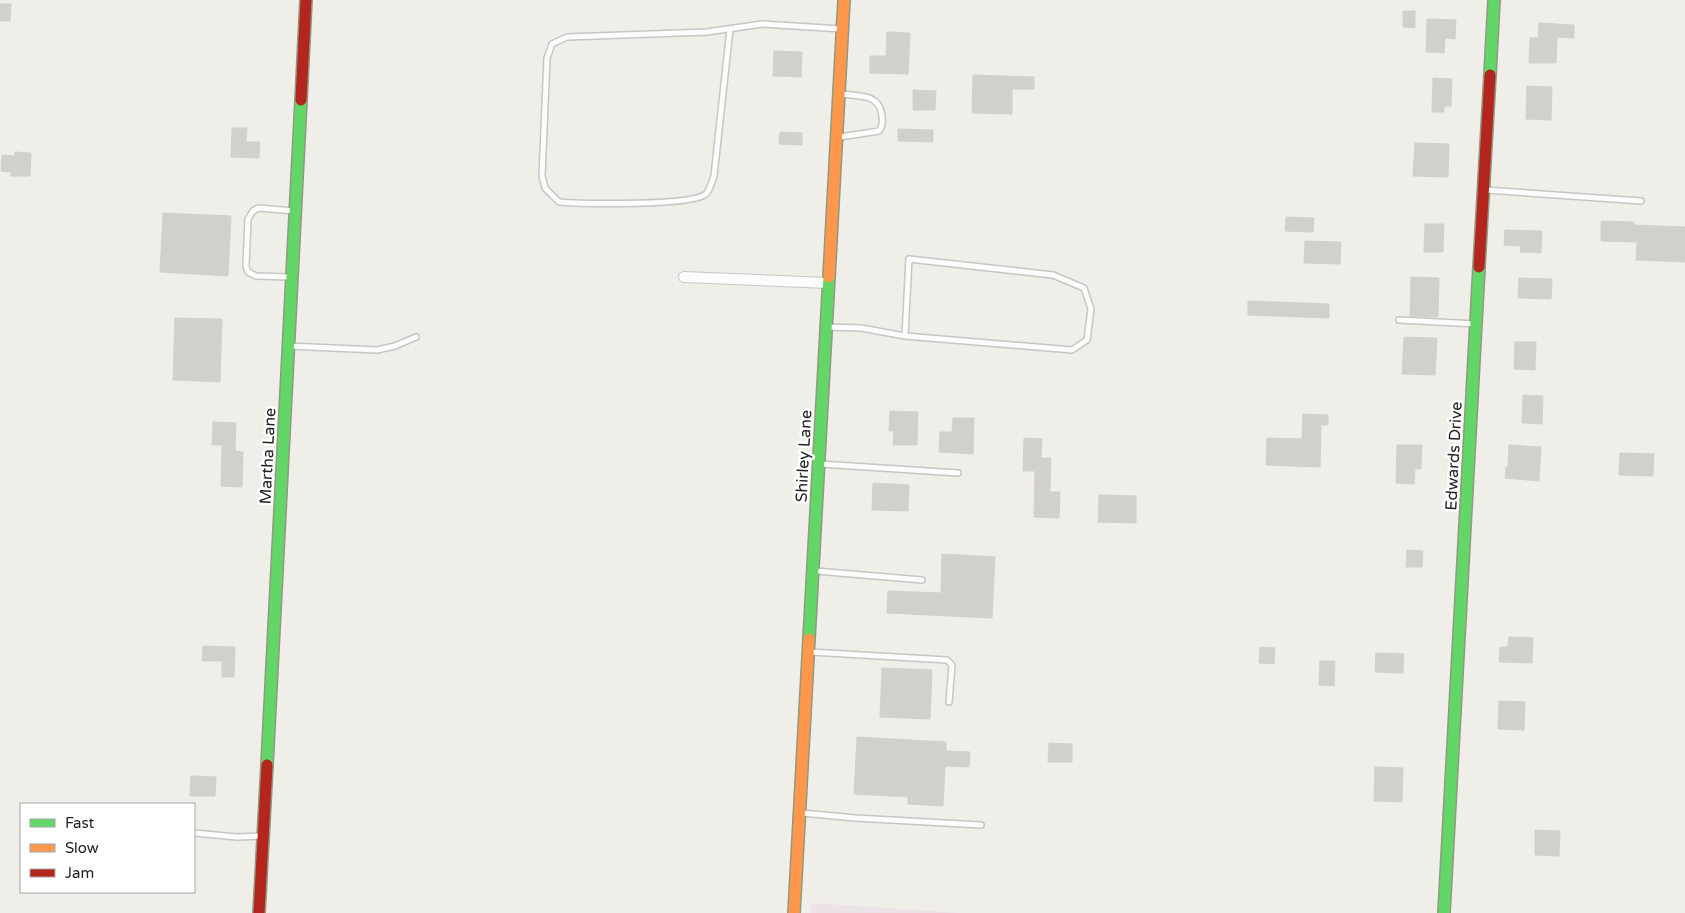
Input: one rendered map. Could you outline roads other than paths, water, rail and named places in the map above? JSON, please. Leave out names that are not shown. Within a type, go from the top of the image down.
[{"type":"street","name":"Martha Lane","points":[[259,913],[306,0]]},
{"type":"street","name":"Shirley Lane","points":[[794,913],[844,0]]},
{"type":"street","name":"Edwards Drive","points":[[1444,913],[1494,0]]},
{"type":"street","points":[[684,277],[828,283]]},
{"type":"lane","points":[[730,29],[714,176],[707,193],[698,199],[593,204],[560,202],[546,188],[542,176],[547,58],[552,44],[567,37],[707,32],[762,24],[842,29]]},
{"type":"lane","points":[[837,137],[879,132],[883,125],[881,108],[876,100],[864,96],[839,94]]},
{"type":"lane","points":[[1483,190],[1641,201]]},
{"type":"lane","points":[[292,277],[256,276],[248,272],[246,266],[248,229],[250,215],[253,211],[258,208],[295,211]]},
{"type":"lane","points":[[826,327],[861,328],[905,336],[1072,350],[1088,340],[1091,309],[1084,288],[1053,275],[909,260],[905,336]]},
{"type":"lane","points":[[1399,320],[1476,324]]},
{"type":"lane","points":[[288,346],[377,350],[395,346],[416,337]]},
{"type":"lane","points":[[818,464],[958,474]]},
{"type":"lane","points":[[812,571],[922,580]]},
{"type":"lane","points":[[808,651],[947,660],[952,666],[949,702]]},
{"type":"lane","points":[[799,813],[981,825]]},
{"type":"lane","points":[[195,833],[237,837],[263,836]]}]
